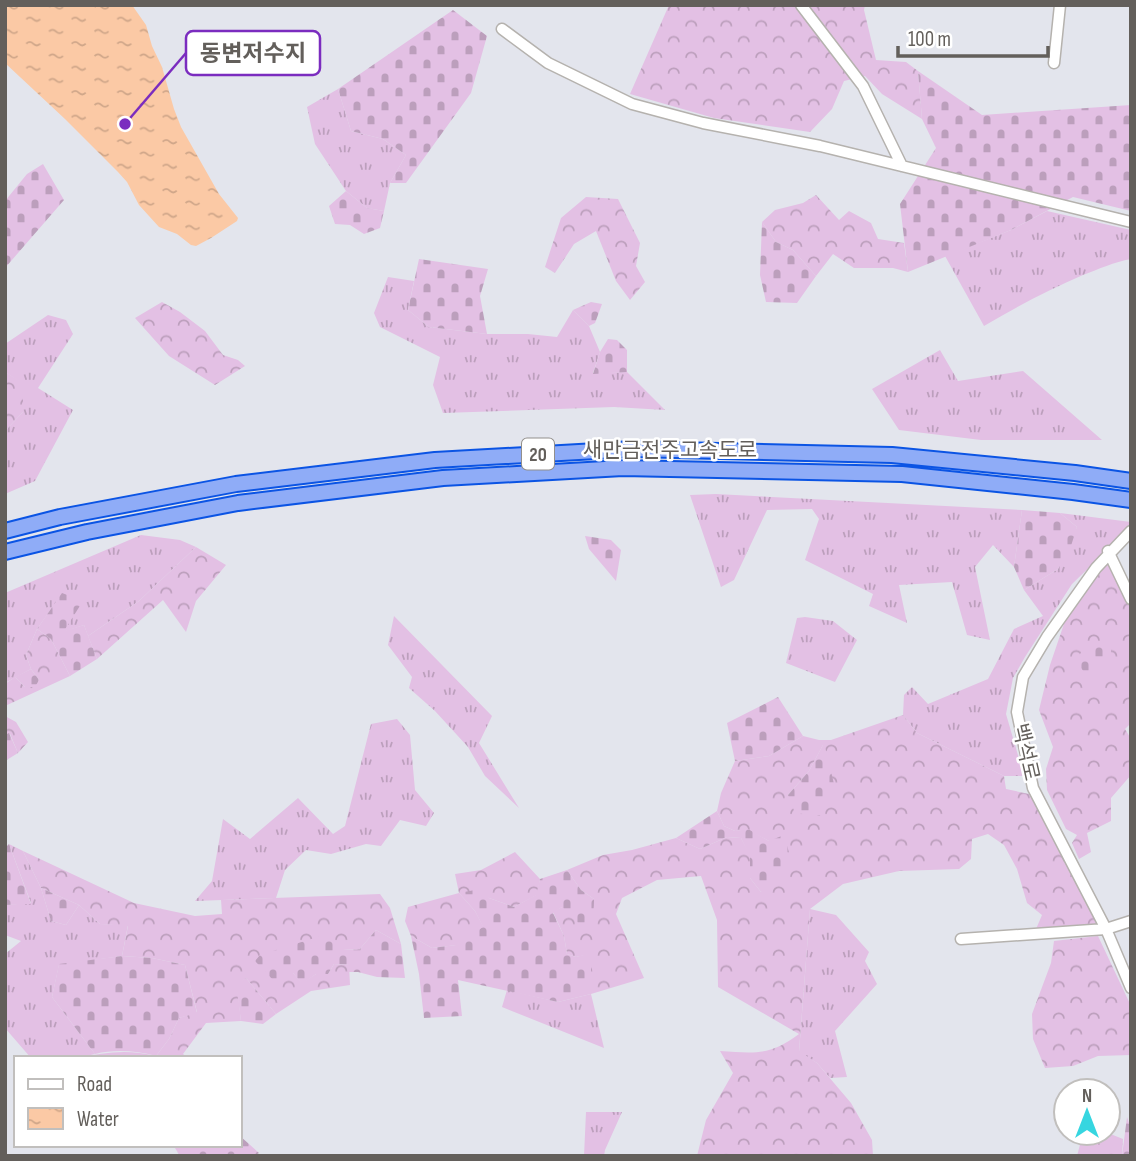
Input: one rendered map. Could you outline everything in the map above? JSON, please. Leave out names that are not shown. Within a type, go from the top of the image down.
[{"type":"highway","name":"새만금전주고속도로","points":[[5,531],[60,517],[236,484],[435,460],[618,449],[892,455],[1131,481]]},
{"type":"highway","name":"새만금전주고속도로","points":[[5,552],[87,532],[238,503],[443,478],[623,468],[902,474],[1131,500]]},
{"type":"street","points":[[801,5],[863,86],[902,166]]},
{"type":"street","points":[[1054,64],[1060,5]]},
{"type":"street","points":[[502,29],[548,63],[632,104],[703,123],[820,146],[1131,222]]},
{"type":"street","name":"백석로","points":[[1131,531],[1108,552],[1046,637],[1023,677],[1017,712],[1033,788],[1106,929],[1131,988]]},
{"type":"street","points":[[1108,552],[1131,599]]},
{"type":"street","points":[[961,939],[1106,929],[1131,920]]},
{"type":"green space","points":[[669,5],[865,5],[876,60],[906,62],[918,71],[922,119],[882,94],[865,76],[844,81],[832,109],[810,132],[714,118],[630,94]]},
{"type":"green space","points":[[453,10],[487,36],[471,93],[406,183],[390,183],[406,155],[383,139],[351,131],[338,89]]},
{"type":"green space","points":[[918,71],[982,115],[1131,105],[1131,211],[1073,197],[1011,230],[908,272],[900,204],[936,148],[922,119]]},
{"type":"green space","points":[[338,89],[351,131],[383,139],[406,155],[390,183],[384,211],[367,208],[346,191],[315,144],[307,107]]},
{"type":"green space","points":[[43,164],[64,200],[5,268],[5,201],[27,174]]},
{"type":"green space","points":[[346,191],[367,208],[384,211],[380,228],[364,234],[350,225],[335,224],[329,206]]},
{"type":"green space","points":[[816,195],[839,220],[849,211],[871,223],[878,239],[904,243],[908,272],[893,268],[854,268],[833,254],[816,276],[793,250],[776,242],[762,222],[775,210],[803,203]]},
{"type":"green space","points":[[586,197],[618,199],[640,243],[636,266],[645,282],[630,300],[616,281],[596,231],[574,244],[555,273],[545,267],[561,218]]},
{"type":"green space","points":[[1047,211],[1131,230],[1131,259],[1070,281],[984,326],[945,256],[1011,230]]},
{"type":"green space","points":[[762,222],[776,242],[793,250],[816,276],[797,303],[766,302],[760,275]]},
{"type":"green space","points":[[419,259],[488,269],[480,296],[487,334],[429,327],[408,310]]},
{"type":"green space","points":[[388,277],[414,281],[408,310],[429,327],[487,334],[557,337],[573,310],[589,326],[600,352],[593,373],[627,372],[665,410],[614,407],[443,413],[433,385],[440,357],[380,327],[374,313]]},
{"type":"green space","points":[[162,302],[205,331],[223,355],[238,360],[245,366],[215,385],[169,356],[135,318]]},
{"type":"green space","points":[[591,302],[602,304],[595,323],[589,326],[573,310]]},
{"type":"green space","points":[[48,315],[66,320],[73,334],[38,388],[73,410],[35,481],[5,494],[5,431],[23,412],[23,384],[5,372],[5,344]]},
{"type":"green space","points":[[608,339],[617,340],[627,350],[627,372],[593,374],[600,352]]},
{"type":"green space","points":[[940,350],[958,381],[1023,371],[1102,440],[981,440],[899,430],[872,389]]},
{"type":"green space","points":[[5,372],[23,383],[23,412],[5,431]]},
{"type":"green space","points":[[716,494],[1022,510],[1014,567],[993,545],[975,567],[990,640],[967,635],[952,582],[899,585],[907,623],[869,606],[873,594],[805,560],[819,519],[812,509],[767,510],[734,580],[721,587],[690,495]]},
{"type":"green space","points":[[1022,510],[1060,513],[1077,527],[1070,549],[1058,569],[1024,590],[1014,567]]},
{"type":"green space","points":[[1060,513],[1131,522],[1131,527],[1072,584],[1013,678],[1006,714],[1024,776],[1004,776],[917,733],[903,715],[904,695],[912,687],[928,704],[988,679],[1014,629],[1043,616],[1024,590],[1058,569],[1077,527]]},
{"type":"green space","points":[[141,535],[180,540],[196,547],[139,601],[88,636],[84,625],[63,632],[62,594],[37,629],[26,655],[31,669],[5,683],[5,593]]},
{"type":"green space","points":[[585,536],[611,540],[621,550],[616,581],[589,549]]},
{"type":"green space","points":[[196,547],[226,565],[196,601],[186,632],[163,600],[97,659],[88,636],[139,601]]},
{"type":"green space","points":[[1107,563],[1131,609],[1131,723],[1125,729],[1131,739],[1131,775],[1111,798],[1111,821],[1087,833],[1091,852],[1079,859],[1072,843],[1077,835],[1066,829],[1047,790],[1046,769],[1053,747],[1039,710],[1050,665],[1067,615]]},
{"type":"green space","points":[[62,593],[83,601],[64,631],[84,625],[97,659],[70,676],[51,639],[37,629]]},
{"type":"green space","points":[[394,616],[492,716],[479,743],[519,808],[485,776],[468,747],[435,711],[409,688],[412,677],[388,645]]},
{"type":"green space","points":[[797,618],[833,621],[857,640],[835,682],[786,663]]},
{"type":"green space","points":[[37,629],[51,639],[70,676],[5,706],[5,684],[15,677],[25,687],[39,680],[26,655]]},
{"type":"green space","points":[[1092,641],[1111,649],[1111,658],[1107,669],[1098,675],[1087,676],[1076,661]]},
{"type":"green space","points":[[31,669],[39,680],[35,687],[25,687],[15,677]]},
{"type":"green space","points":[[778,697],[803,736],[769,756],[735,761],[727,723]]},
{"type":"green space","points":[[903,715],[917,733],[1004,776],[1006,789],[1029,794],[1077,878],[1097,925],[1036,929],[1042,915],[1027,903],[1017,869],[1004,845],[988,834],[972,839],[971,859],[959,869],[899,871],[843,884],[810,909],[799,1051],[817,1063],[851,1103],[872,1140],[873,1156],[697,1156],[706,1120],[733,1073],[720,1051],[762,1052],[799,1034],[718,987],[717,920],[701,876],[657,880],[622,898],[616,914],[644,978],[591,994],[591,954],[576,957],[567,954],[564,936],[553,912],[594,899],[581,890],[567,870],[603,855],[676,838],[700,849],[727,837],[741,838],[751,857],[750,878],[761,892],[769,841],[748,830],[735,831],[724,826],[717,811],[721,793],[735,761],[769,756],[803,736],[831,740]],"holes":[[[823,745],[820,816],[788,795],[809,771]]]},
{"type":"green space","points":[[5,716],[16,722],[28,742],[18,753],[10,734],[5,735]]},
{"type":"green space","points":[[397,719],[410,735],[415,790],[434,813],[426,826],[400,820],[381,846],[366,844],[331,854],[306,850],[285,870],[276,898],[195,901],[212,881],[223,819],[250,839],[298,798],[333,834],[345,826],[371,724]]},
{"type":"green space","points":[[9,733],[18,753],[5,761],[5,735]]},
{"type":"green space","points":[[824,743],[835,788],[820,816],[795,813],[788,795],[809,771]]},
{"type":"green space","points":[[717,811],[724,826],[735,831],[748,829],[769,841],[784,835],[790,856],[761,892],[750,878],[750,857],[741,838],[727,837],[700,849],[676,838]]},
{"type":"green space","points":[[9,844],[23,851],[41,888],[51,921],[66,925],[79,905],[100,924],[128,925],[122,956],[59,965],[52,997],[95,1054],[29,1056],[5,1028],[5,954],[21,941],[5,935],[5,905],[31,903]]},
{"type":"green space","points":[[9,844],[31,904],[5,905],[5,848]]},
{"type":"green space","points":[[23,851],[134,903],[195,916],[222,914],[221,900],[380,894],[390,908],[401,944],[376,930],[359,950],[343,949],[293,973],[302,983],[316,974],[328,974],[334,964],[349,965],[350,985],[311,991],[276,1014],[246,978],[237,985],[241,1021],[206,1023],[183,1054],[186,1056],[156,1056],[169,1039],[179,1018],[197,1012],[185,965],[152,958],[122,956],[128,926],[100,924],[79,905],[41,888]]},
{"type":"green space","points":[[515,852],[540,879],[537,895],[514,907],[489,898],[459,893],[455,874],[481,870]]},
{"type":"green space","points":[[567,870],[581,890],[594,899],[592,916],[581,926],[562,907],[553,913],[564,936],[567,954],[576,957],[591,953],[591,994],[558,1002],[458,980],[462,1016],[424,1018],[411,936],[432,948],[456,945],[483,927],[475,911],[459,893],[480,889],[489,898],[514,907],[536,895],[540,879]]},
{"type":"green space","points":[[41,888],[79,905],[66,925],[51,921]]},
{"type":"green space","points":[[459,893],[475,911],[484,928],[457,945],[432,948],[411,936],[405,921],[408,907]]},
{"type":"green space","points":[[810,909],[836,915],[869,952],[865,961],[877,984],[835,1031],[847,1077],[830,1078],[817,1063],[799,1052]]},
{"type":"green space","points":[[376,930],[401,944],[405,978],[349,972],[349,965],[334,964],[328,974],[316,974],[302,984],[293,973],[274,981],[255,961],[260,955],[324,935],[343,949],[359,950]]},
{"type":"green space","points":[[1098,936],[1131,1006],[1131,1055],[1098,1056],[1073,1066],[1045,1068],[1033,1039],[1032,1014],[1051,963],[1054,941]]},
{"type":"green space","points":[[122,956],[152,958],[185,965],[197,1013],[179,1018],[169,1039],[156,1056],[126,1051],[95,1054],[52,997],[59,964]]},
{"type":"green space","points":[[246,978],[276,1014],[263,1024],[241,1021],[236,984]]},
{"type":"green space","points":[[507,990],[558,1002],[591,994],[604,1048],[502,1007]]},
{"type":"green space","points":[[117,1052],[156,1056],[88,1056]]},
{"type":"green space","points":[[586,1112],[622,1112],[604,1156],[584,1156]]},
{"type":"green space","points":[[1127,1117],[1131,1129],[1131,1156],[1122,1156]]},
{"type":"green space","points":[[242,1138],[259,1153],[254,1156],[180,1156],[175,1148],[242,1147]]},
{"type":"green space","points":[[1123,1139],[1122,1156],[1077,1156],[1079,1147],[1122,1147]]},
{"type":"water","points":[[5,5],[132,5],[146,25],[181,127],[219,194],[238,218],[237,221],[196,246],[159,227],[139,205],[127,182],[118,172],[5,63]]},
{"type":"place","name":"동변저수지","points":[[125,124]]}]
